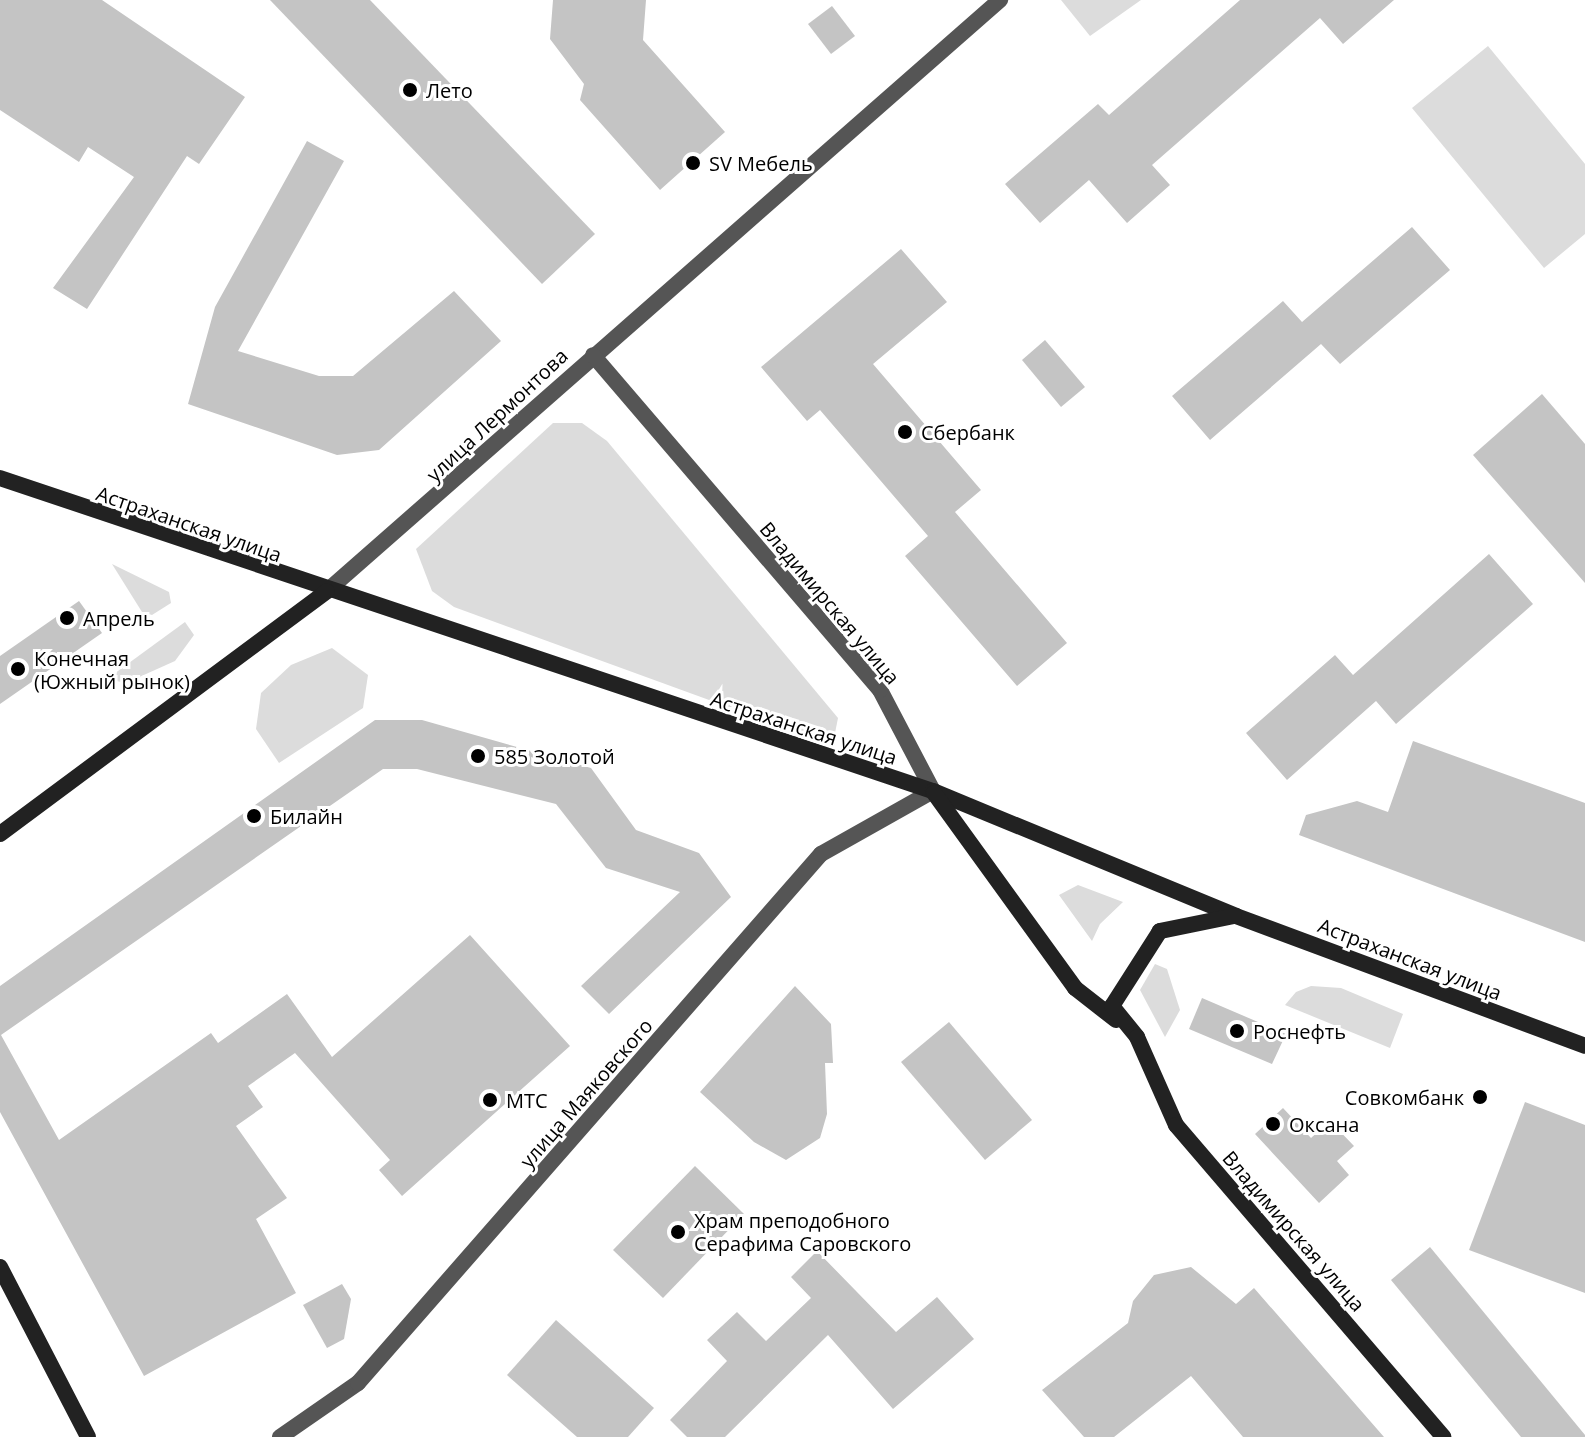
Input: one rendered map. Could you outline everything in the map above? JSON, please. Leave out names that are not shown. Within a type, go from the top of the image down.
[{"type":"street","name":"улица Лермонтова","points":[[0,834],[327,591],[1000,0]]},
{"type":"street","name":"Владимирская улица","points":[[593,355],[880,690],[933,791],[1075,988],[1137,1037]]},
{"type":"street","name":"Астраханская улица","points":[[0,478],[327,591],[933,791],[1236,916],[1585,1046]]},
{"type":"street","name":"улица Маяковского","points":[[280,1437],[358,1383],[821,854],[933,791]]},
{"type":"street","name":"Владимирская улица","points":[[1236,916],[1160,931],[1112,1006],[1137,1037],[1176,1125],[1443,1437]]},
{"type":"street","points":[[0,1267],[88,1437]]},
{"type":"shaded area","points":[[1061,0],[1141,0],[1090,36]]},
{"type":"shaded area","points":[[1488,46],[1585,164],[1585,234],[1544,268],[1412,108]]},
{"type":"shaded area","points":[[553,423],[582,423],[607,441],[838,718],[835,733],[822,741],[454,607],[432,591],[416,549]]},
{"type":"shaded area","points":[[112,564],[169,592],[171,603],[152,615],[142,612]]},
{"type":"shaded area","points":[[185,622],[194,635],[175,661],[126,683],[107,679]]},
{"type":"shaded area","points":[[332,648],[368,675],[363,708],[279,763],[256,729],[261,693],[291,665]]},
{"type":"shaded area","points":[[1078,885],[1123,902],[1100,924],[1092,941],[1059,895]]},
{"type":"shaded area","points":[[1155,964],[1167,969],[1180,1010],[1165,1037],[1140,990]]},
{"type":"shaded area","points":[[1311,986],[1341,988],[1403,1014],[1390,1048],[1285,1005],[1296,992]]},
{"type":"building","points":[[0,0],[102,0],[245,97],[199,164],[187,156],[87,309],[53,288],[134,177],[88,147],[79,162],[0,110]]},
{"type":"building","points":[[270,0],[370,0],[595,234],[542,284]]},
{"type":"building","points":[[553,0],[646,0],[643,40],[725,132],[660,190],[580,100],[584,84],[550,39]]},
{"type":"building","points":[[1240,0],[1394,0],[1343,44],[1320,18],[1152,165],[1170,185],[1127,223],[1089,180],[1040,223],[1005,184],[1098,104],[1109,115]]},
{"type":"building","points":[[832,6],[855,36],[831,54],[808,24]]},
{"type":"building","points":[[307,141],[344,161],[238,351],[319,376],[353,376],[454,291],[501,341],[379,450],[337,455],[188,404],[215,307]]},
{"type":"building","points":[[1412,227],[1450,270],[1340,364],[1321,344],[1210,440],[1172,396],[1283,301],[1302,322]]},
{"type":"building","points":[[901,249],[947,302],[873,364],[981,490],[955,512],[1067,643],[1017,686],[905,556],[928,536],[820,410],[807,421],[761,367]]},
{"type":"building","points":[[1045,340],[1085,387],[1061,407],[1022,360]]},
{"type":"building","points":[[1542,394],[1585,444],[1585,583],[1473,455]]},
{"type":"building","points":[[1489,554],[1533,604],[1396,724],[1376,701],[1287,780],[1246,733],[1335,655],[1353,675]]},
{"type":"building","points":[[79,601],[102,633],[0,704],[0,656]]},
{"type":"building","points":[[375,720],[422,720],[591,768],[636,830],[699,853],[731,897],[609,1014],[581,986],[680,892],[606,868],[556,804],[417,769],[383,769],[1,1035],[59,1140],[211,1033],[218,1043],[287,994],[332,1057],[470,935],[570,1046],[402,1196],[379,1170],[390,1160],[295,1053],[248,1086],[263,1107],[236,1126],[287,1198],[256,1219],[296,1293],[144,1376],[0,1112],[0,986]]},
{"type":"building","points":[[1413,741],[1585,803],[1585,942],[1299,835],[1306,815],[1357,801],[1388,812]]},
{"type":"building","points":[[795,986],[831,1024],[833,1063],[825,1063],[827,1114],[820,1138],[786,1160],[754,1142],[700,1092]]},
{"type":"building","name":"Роснефть","points":[[1202,998],[1286,1034],[1272,1064],[1189,1029]]},
{"type":"building","points":[[949,1022],[1032,1120],[985,1160],[901,1062]]},
{"type":"building","points":[[1525,1102],[1585,1125],[1585,1293],[1469,1250]]},
{"type":"building","points":[[1283,1108],[1311,1138],[1330,1121],[1354,1146],[1337,1161],[1349,1175],[1319,1203],[1255,1134]]},
{"type":"building","name":"Храм преподобного Серафима Саровского","points":[[695,1166],[744,1214],[663,1298],[613,1250]]},
{"type":"building","points":[[1430,1247],[1585,1437],[1521,1437],[1391,1280]]},
{"type":"building","points":[[817,1251],[896,1332],[937,1297],[974,1339],[893,1409],[828,1335],[725,1437],[687,1437],[670,1420],[727,1361],[707,1340],[737,1312],[766,1341],[811,1298],[791,1277]]},
{"type":"building","points":[[1191,1267],[1236,1304],[1254,1288],[1384,1437],[1243,1437],[1191,1376],[1114,1437],[1084,1437],[1042,1390],[1128,1323],[1133,1301],[1154,1275]]},
{"type":"building","points":[[342,1284],[351,1299],[344,1339],[327,1348],[303,1305]]},
{"type":"building","points":[[556,1320],[654,1408],[628,1437],[577,1437],[507,1375]]},
{"type":"place","name":"Лето","points":[[410,90]]},
{"type":"place","name":"SV Мебель","points":[[693,163]]},
{"type":"place","name":"Сбербанк","points":[[905,432]]},
{"type":"place","name":"Апрель","points":[[67,618]]},
{"type":"place","name":"Конечная (Южный рынок)","points":[[18,669]]},
{"type":"place","name":"585 Золотой","points":[[478,756]]},
{"type":"place","name":"Билайн","points":[[254,816]]},
{"type":"place","name":"Роснефть","points":[[1237,1031]]},
{"type":"place","name":"Совкомбанк","points":[[1480,1097]]},
{"type":"place","name":"МТС","points":[[490,1100]]},
{"type":"place","name":"Оксана","points":[[1273,1124]]},
{"type":"place","name":"Храм преподобного Серафима Саровского","points":[[678,1232]]}]
